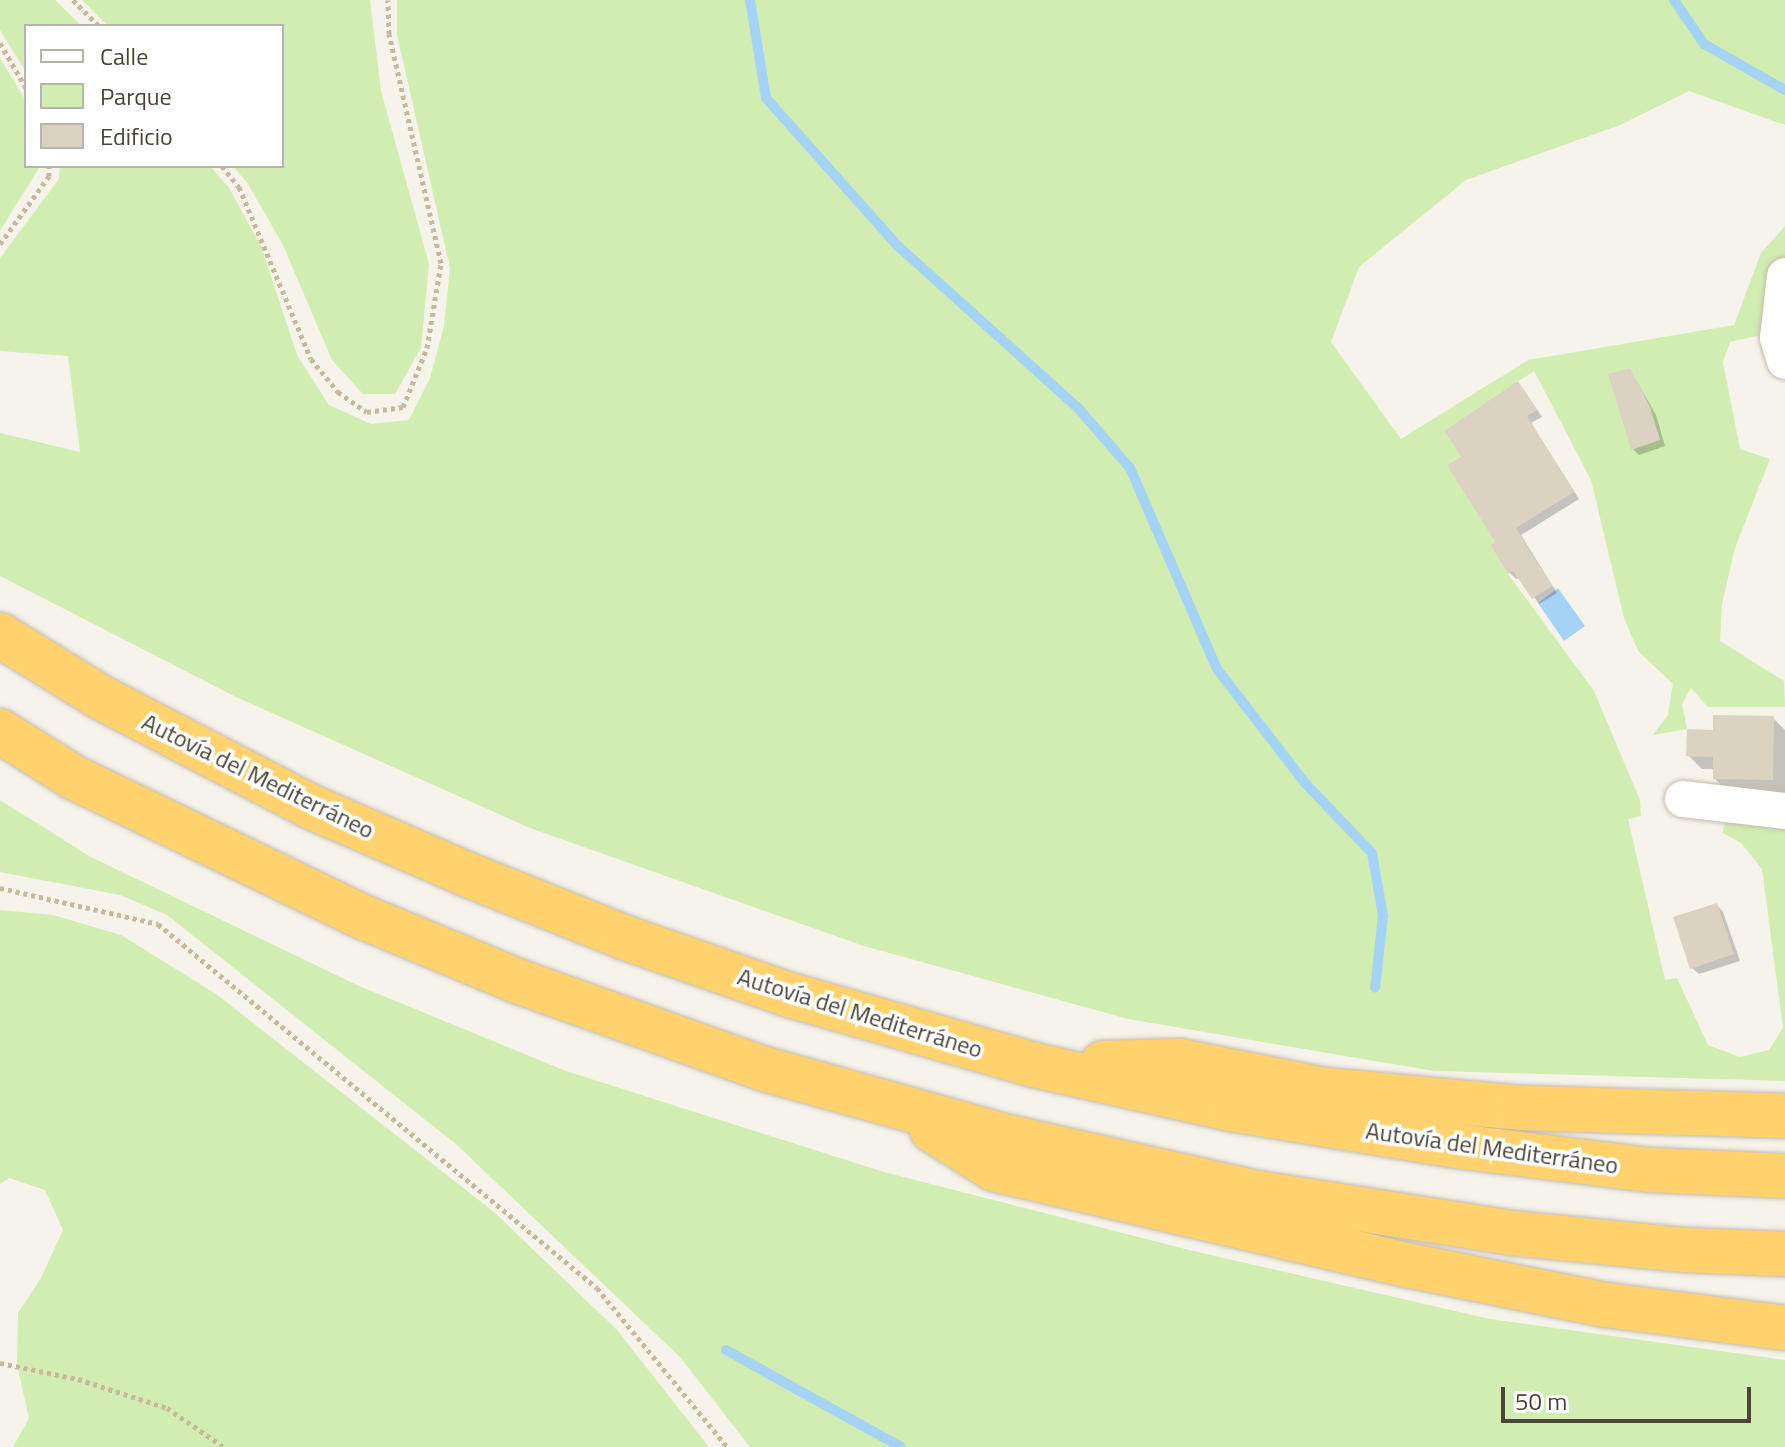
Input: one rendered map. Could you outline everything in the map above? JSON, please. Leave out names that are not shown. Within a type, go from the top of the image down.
[{"type":"highway","name":"Autovía del Mediterráneo","points":[[0,635],[100,697],[309,806],[466,874],[626,938],[790,995],[1034,1065],[1231,1109],[1457,1146],[1650,1170],[1785,1176]]},
{"type":"highway","points":[[0,731],[73,777],[363,917],[520,982],[761,1068],[1008,1137],[1257,1193],[1511,1233],[1685,1250],[1785,1254]]},
{"type":"highway","points":[[1034,1065],[1180,1061],[1325,1090],[1523,1108],[1785,1116]]},
{"type":"highway","points":[[893,1105],[994,1169],[1397,1262],[1591,1302],[1785,1328]]},
{"type":"street","points":[[1785,276],[1778,338],[1785,361]]},
{"type":"street","points":[[1683,799],[1785,811]]},
{"type":"path","points":[[73,0],[97,24]]},
{"type":"path","points":[[224,168],[239,187],[311,359],[338,392],[367,412],[403,407],[427,348],[441,263],[389,34],[388,0]]},
{"type":"path","points":[[0,43],[24,85]]},
{"type":"path","points":[[0,244],[49,176],[49,168]]},
{"type":"path","points":[[0,888],[158,924],[597,1288],[727,1447]]},
{"type":"path","points":[[0,1363],[78,1379],[167,1408],[224,1447]]},
{"type":"green space","points":[[0,0],[55,0],[80,24],[24,24],[24,69],[0,30]]},
{"type":"green space","points":[[82,0],[370,0],[381,91],[429,264],[421,348],[395,394],[363,394],[332,360],[283,245],[248,184],[235,168],[284,168],[284,24],[106,24]]},
{"type":"green space","points":[[397,0],[1785,0],[1785,125],[1689,91],[1620,125],[1466,180],[1359,267],[1331,342],[1401,439],[1528,360],[1734,325],[1761,253],[1785,226],[1785,259],[1765,334],[1730,342],[1723,362],[1740,449],[1770,459],[1735,548],[1722,604],[1720,641],[1784,681],[1785,707],[1708,707],[1691,688],[1682,704],[1687,729],[1653,735],[1668,715],[1673,684],[1638,651],[1624,618],[1591,480],[1534,371],[1444,431],[1461,457],[1448,465],[1495,542],[1490,545],[1594,691],[1640,800],[1641,816],[1628,819],[1665,980],[1677,978],[1708,1045],[1740,1057],[1769,1050],[1783,1028],[1762,869],[1741,843],[1723,833],[1725,818],[1785,829],[1785,1081],[1434,1071],[1128,1019],[864,946],[530,828],[236,697],[0,576],[0,433],[80,452],[68,356],[0,351],[0,258],[59,179],[60,168],[212,168],[229,188],[261,246],[297,355],[329,405],[371,424],[409,420],[430,378],[444,326],[450,268],[397,35]]},
{"type":"green space","points":[[0,58],[24,98],[24,168],[39,168],[0,231]]},
{"type":"green space","points":[[0,800],[91,857],[359,986],[566,1071],[884,1172],[1189,1250],[1490,1319],[1785,1360],[1785,1447],[750,1447],[680,1357],[457,1145],[167,915],[120,895],[0,872]]},
{"type":"green space","points":[[0,910],[53,915],[121,935],[216,994],[494,1212],[617,1330],[709,1447],[13,1447],[29,1418],[17,1365],[18,1313],[41,1278],[63,1230],[45,1190],[9,1178],[0,1184]]},
{"type":"water","points":[[1558,588],[1585,626],[1564,641],[1538,603]]},
{"type":"building","points":[[1630,368],[1650,407],[1660,440],[1631,450],[1608,374]]},
{"type":"building","points":[[1518,381],[1537,410],[1527,416],[1574,492],[1516,528],[1552,586],[1532,599],[1513,571],[1508,574],[1490,545],[1495,542],[1447,465],[1461,457],[1444,431]]},
{"type":"building","points":[[1713,715],[1774,716],[1773,780],[1713,779],[1713,757],[1686,756],[1687,729],[1713,730]]},
{"type":"building","points":[[1717,903],[1734,954],[1690,969],[1673,917]]},
{"type":"waterway","points":[[750,0],[766,98],[898,246],[1079,409],[1130,468],[1217,669],[1305,783],[1372,853],[1383,916],[1375,988]]},
{"type":"waterway","points":[[1674,0],[1704,44],[1785,90]]},
{"type":"waterway","points":[[726,1350],[901,1447]]}]
